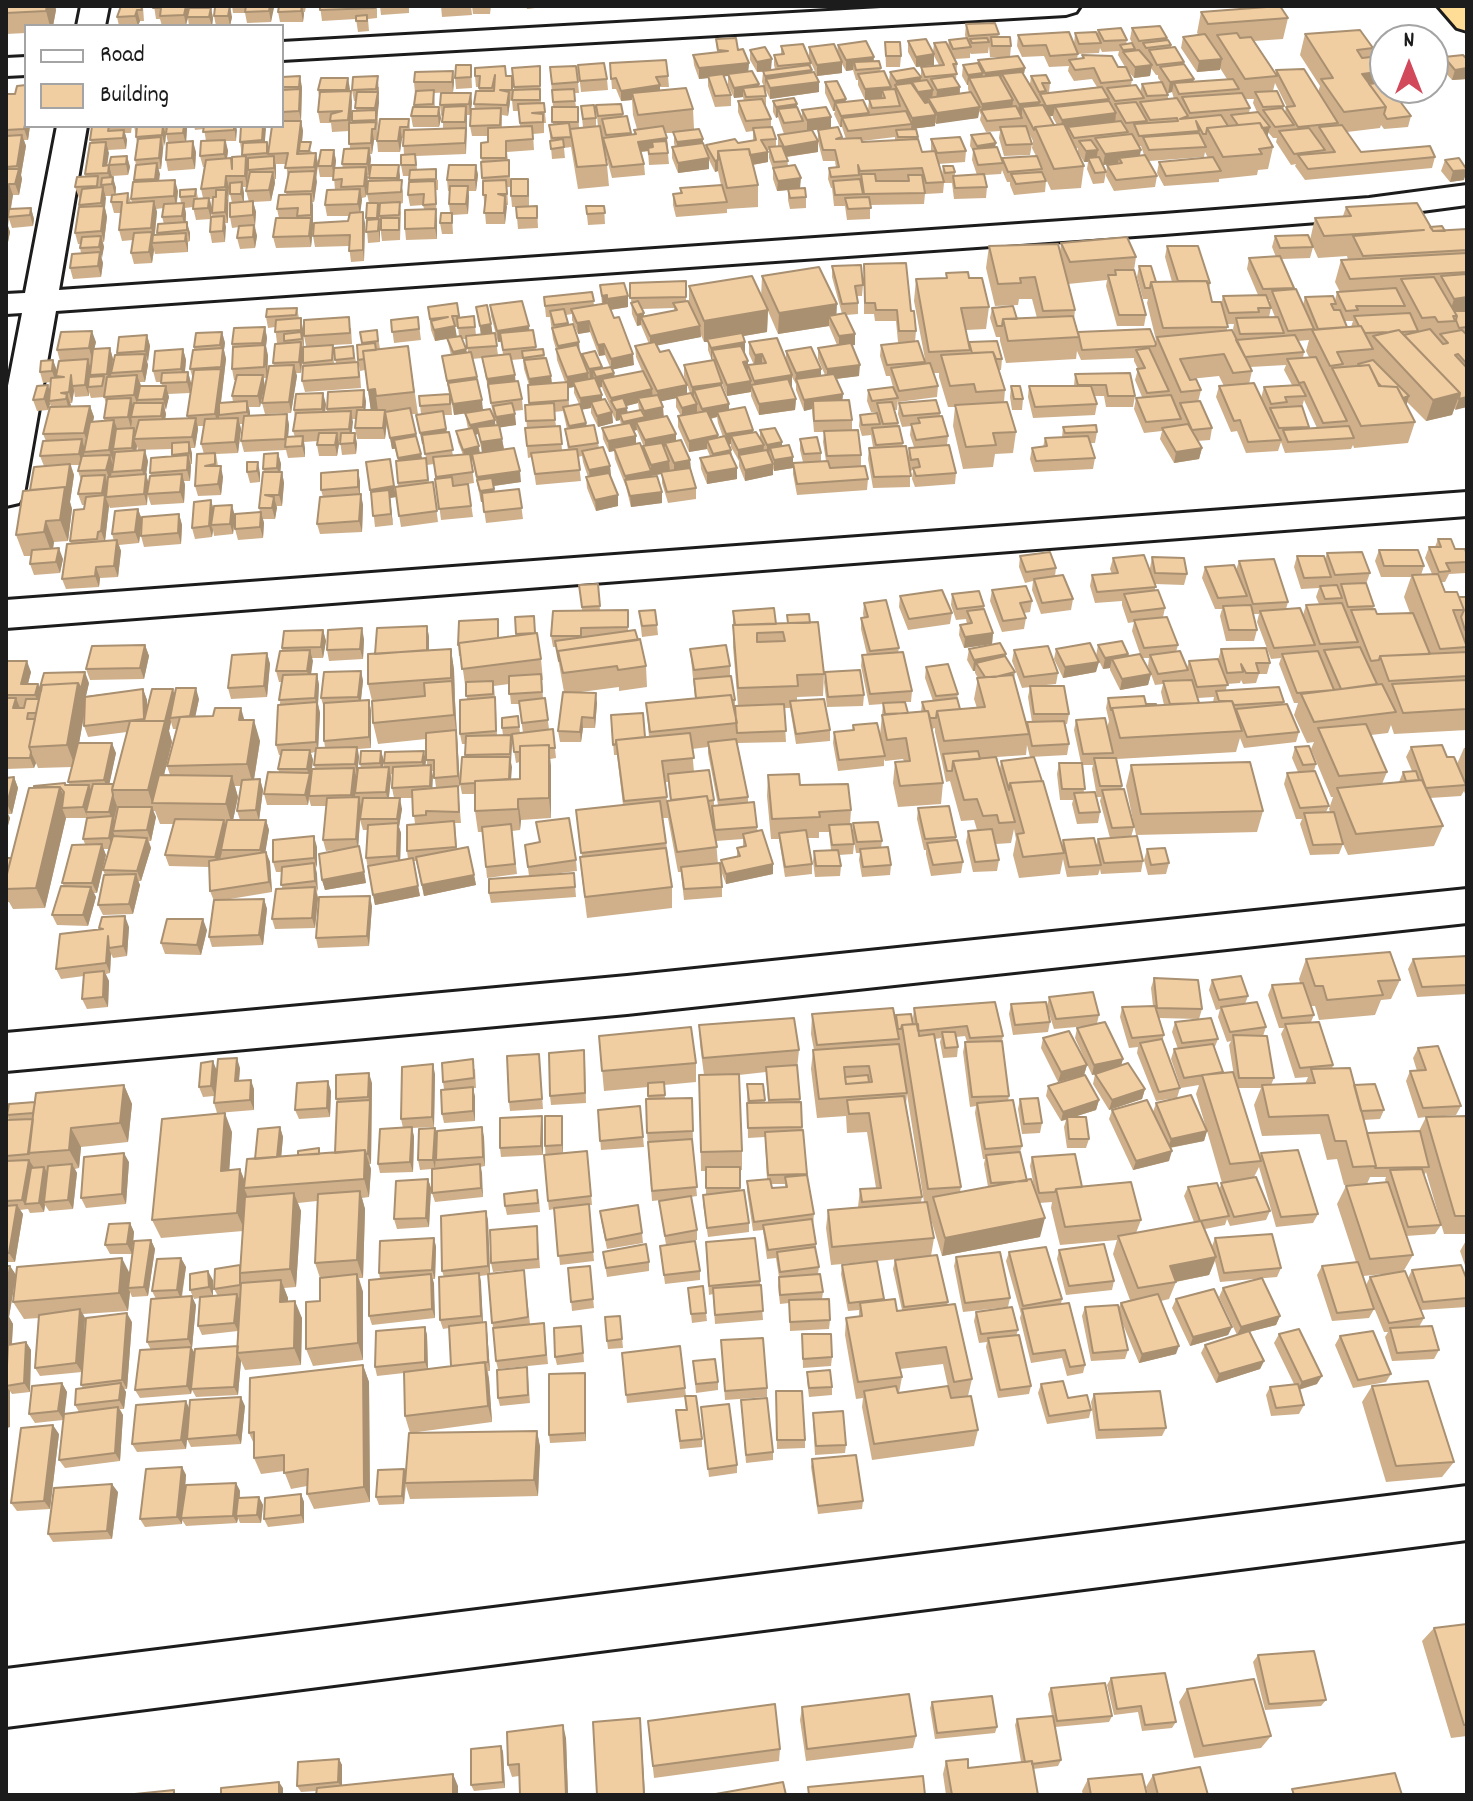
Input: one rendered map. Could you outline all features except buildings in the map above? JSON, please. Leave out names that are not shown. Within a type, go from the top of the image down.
[{"type":"highway","points":[[1452,6],[1467,22]]},
{"type":"street","points":[[284,51],[1066,6]]},
{"type":"street","points":[[6,494],[72,128]]},
{"type":"street","points":[[6,304],[1164,224],[1369,208],[1467,195]]},
{"type":"street","points":[[6,614],[1467,504]]},
{"type":"street","points":[[6,1052],[627,995],[1467,906]]},
{"type":"street","points":[[6,1698],[1467,1513]]}]
